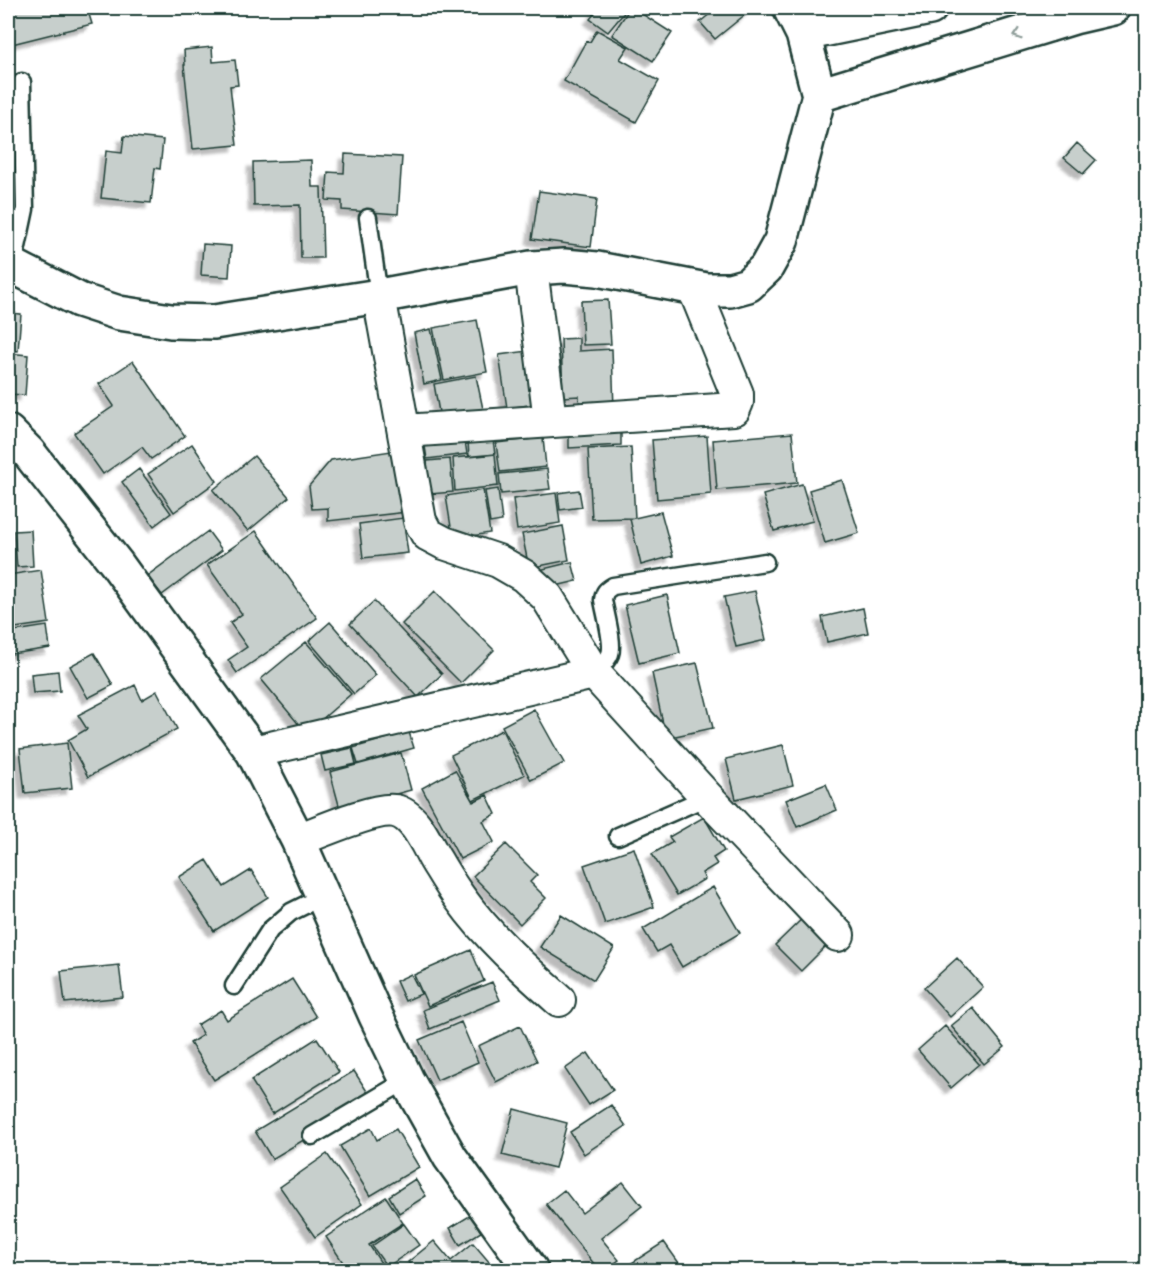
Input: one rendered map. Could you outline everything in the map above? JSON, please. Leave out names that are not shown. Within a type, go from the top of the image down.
[{"type":"street","points":[[10,265],[79,300],[119,313],[171,321],[214,322],[379,296],[531,268],[564,266],[597,269],[706,290],[730,290],[748,285],[766,268],[781,241],[819,96],[796,21],[930,8]]},
{"type":"street","points":[[819,96],[1074,17],[1113,8]]},
{"type":"street","points":[[531,268],[550,420]]},
{"type":"street","points":[[404,431],[734,409],[737,394],[694,288]]},
{"type":"street","points":[[379,296],[420,521],[427,534],[444,543],[498,561],[524,576],[547,597],[594,673],[838,935]]},
{"type":"street","points":[[8,432],[29,453],[116,563],[253,752],[298,840],[407,1080],[450,1157],[521,1267]]},
{"type":"street","points":[[253,752],[594,673]]},
{"type":"street","points":[[298,840],[377,812],[395,811],[404,815],[417,829],[459,897],[485,928],[517,963],[560,1000]]},
{"type":"lane","points":[[10,265],[25,209],[22,82]]},
{"type":"lane","points":[[368,218],[379,296]]},
{"type":"lane","points":[[594,673],[604,664],[612,648],[603,600],[606,590],[613,586],[765,561]]},
{"type":"lane","points":[[618,836],[708,797]]},
{"type":"lane","points":[[234,986],[270,930],[291,912],[323,896]]},
{"type":"lane","points":[[312,1136],[407,1080]]},
{"type":"building","points":[[8,8],[87,8],[92,24],[8,45]]},
{"type":"building","points":[[599,8],[628,8],[608,32],[590,19]]},
{"type":"building","points":[[630,8],[672,33],[653,61],[612,35]]},
{"type":"building","points":[[717,8],[752,9],[715,39],[700,22]]},
{"type":"building","points":[[597,30],[628,47],[620,59],[659,81],[636,122],[564,81],[586,41],[590,42]]},
{"type":"building","points":[[212,47],[213,62],[235,60],[238,85],[230,86],[237,145],[193,149],[184,50]]},
{"type":"building","points":[[124,136],[163,140],[160,169],[155,168],[151,203],[101,198],[106,151],[122,153]]},
{"type":"building","points":[[1077,143],[1096,160],[1083,174],[1064,158]]},
{"type":"building","points":[[345,154],[402,157],[398,214],[342,210],[342,201],[326,200],[328,172],[344,173]]},
{"type":"building","points":[[311,160],[312,187],[321,187],[323,258],[301,258],[300,205],[254,206],[253,162]]},
{"type":"building","points":[[539,191],[597,199],[591,247],[532,239]]},
{"type":"building","points":[[203,244],[231,246],[229,277],[201,275]]},
{"type":"building","points":[[608,300],[611,344],[583,345],[581,301]]},
{"type":"building","points":[[8,313],[21,314],[18,351],[8,350]]},
{"type":"building","points":[[477,320],[487,372],[444,380],[433,328]]},
{"type":"building","points":[[431,329],[442,380],[424,384],[414,333]]},
{"type":"building","points":[[579,338],[579,351],[612,349],[614,410],[580,411],[579,396],[563,397],[561,339]]},
{"type":"building","points":[[528,351],[536,404],[507,408],[499,355]]},
{"type":"building","points":[[8,353],[28,355],[25,395],[8,394]]},
{"type":"building","points":[[133,361],[185,436],[151,459],[142,447],[103,474],[74,433],[114,406],[99,384]]},
{"type":"building","points":[[476,376],[483,409],[440,418],[434,384]]},
{"type":"building","points":[[621,431],[621,445],[569,448],[569,433]]},
{"type":"building","points":[[792,433],[797,483],[717,490],[713,440]]},
{"type":"building","points":[[707,436],[711,494],[657,499],[652,440]]},
{"type":"building","points":[[543,438],[546,467],[500,472],[496,443]]},
{"type":"building","points":[[493,440],[495,454],[469,457],[468,442]]},
{"type":"building","points":[[465,441],[467,454],[427,459],[425,446]]},
{"type":"building","points":[[192,444],[217,481],[174,512],[148,474]]},
{"type":"building","points":[[631,447],[635,518],[592,519],[588,449]]},
{"type":"building","points":[[398,450],[407,512],[328,521],[328,508],[312,509],[309,486],[331,460]]},
{"type":"building","points":[[495,454],[498,486],[455,491],[453,458]]},
{"type":"building","points":[[254,456],[289,497],[248,531],[213,490]]},
{"type":"building","points":[[450,459],[453,492],[430,494],[427,461]]},
{"type":"building","points":[[139,469],[171,513],[154,526],[122,482]]},
{"type":"building","points":[[547,469],[550,489],[501,494],[499,474]]},
{"type":"building","points":[[842,480],[859,533],[825,543],[809,490]]},
{"type":"building","points":[[802,484],[813,521],[774,531],[763,495]]},
{"type":"building","points":[[498,489],[502,521],[490,523],[485,491]]},
{"type":"building","points":[[483,490],[490,533],[453,539],[446,496]]},
{"type":"building","points":[[579,490],[582,507],[560,510],[558,493]]},
{"type":"building","points":[[556,493],[560,523],[517,530],[513,499]]},
{"type":"building","points":[[661,512],[673,556],[641,565],[630,519]]},
{"type":"building","points":[[403,518],[408,553],[363,558],[359,524]]},
{"type":"building","points":[[563,526],[569,560],[529,568],[522,534]]},
{"type":"building","points":[[31,530],[33,566],[17,567],[14,531]]},
{"type":"building","points":[[208,531],[222,550],[162,595],[147,576]]},
{"type":"building","points":[[256,531],[317,618],[237,673],[228,660],[247,647],[230,623],[242,614],[207,565]]},
{"type":"building","points":[[572,562],[577,581],[543,589],[539,570]]},
{"type":"building","points":[[41,570],[49,623],[8,629],[8,575]]},
{"type":"building","points":[[435,591],[494,650],[461,683],[402,624]]},
{"type":"building","points":[[755,591],[766,640],[736,647],[724,597]]},
{"type":"building","points":[[667,595],[680,653],[639,663],[625,605]]},
{"type":"building","points":[[374,601],[442,674],[418,697],[350,624]]},
{"type":"building","points":[[863,608],[868,633],[827,642],[822,617]]},
{"type":"building","points":[[330,622],[376,675],[354,694],[309,641]]},
{"type":"building","points":[[47,626],[50,648],[12,654],[9,632]]},
{"type":"building","points":[[306,642],[351,694],[306,733],[261,679]]},
{"type":"building","points":[[94,653],[113,685],[88,698],[70,666]]},
{"type":"building","points":[[697,663],[713,728],[666,738],[652,673]]},
{"type":"building","points":[[58,671],[60,691],[33,693],[31,674]]},
{"type":"building","points":[[135,685],[142,700],[157,691],[177,729],[88,777],[68,740],[87,729],[78,715]]},
{"type":"building","points":[[534,709],[564,763],[531,780],[502,726]]},
{"type":"building","points":[[502,730],[524,775],[473,800],[451,755]]},
{"type":"building","points":[[409,732],[414,748],[358,764],[353,748]]},
{"type":"building","points":[[67,743],[72,788],[25,793],[20,749]]},
{"type":"building","points":[[783,745],[793,785],[736,799],[726,759]]},
{"type":"building","points":[[352,748],[356,764],[325,771],[321,755]]},
{"type":"building","points":[[401,753],[411,790],[340,809],[330,772]]},
{"type":"building","points":[[455,770],[473,802],[487,795],[496,814],[483,821],[494,842],[460,859],[422,788]]},
{"type":"building","points":[[826,784],[837,810],[797,827],[786,800]]},
{"type":"building","points":[[704,817],[724,851],[713,858],[717,864],[702,873],[705,879],[677,895],[652,854],[673,842],[669,837]]},
{"type":"building","points":[[506,844],[537,875],[530,882],[546,898],[520,924],[473,876]]},
{"type":"building","points":[[634,848],[654,907],[605,924],[584,865]]},
{"type":"building","points":[[207,860],[224,887],[251,870],[268,897],[214,931],[179,877]]},
{"type":"building","points":[[713,887],[740,933],[682,967],[669,945],[657,952],[643,929]]},
{"type":"building","points":[[808,913],[834,938],[801,971],[775,945]]},
{"type":"building","points":[[561,915],[614,948],[594,980],[540,947]]},
{"type":"building","points":[[471,950],[484,981],[428,1006],[414,975]]},
{"type":"building","points":[[957,958],[983,987],[950,1017],[924,988]]},
{"type":"building","points":[[119,965],[123,997],[65,1003],[61,971]]},
{"type":"building","points":[[411,974],[421,994],[405,1001],[396,981]]},
{"type":"building","points":[[292,979],[316,1017],[214,1080],[190,1043],[203,1035],[197,1025],[221,1010],[227,1020]]},
{"type":"building","points":[[492,982],[500,1000],[430,1029],[423,1010]]},
{"type":"building","points":[[973,1008],[1005,1047],[984,1064],[951,1026]]},
{"type":"building","points":[[461,1022],[478,1062],[437,1080],[419,1040]]},
{"type":"building","points":[[520,1026],[537,1061],[496,1082],[478,1046]]},
{"type":"building","points":[[945,1026],[979,1064],[951,1088],[918,1050]]},
{"type":"building","points":[[317,1038],[339,1072],[272,1114],[251,1080]]},
{"type":"building","points":[[588,1053],[613,1090],[589,1105],[565,1069]]},
{"type":"building","points":[[354,1071],[372,1099],[272,1159],[255,1131]]},
{"type":"building","points":[[611,1105],[626,1126],[584,1154],[570,1132]]},
{"type":"building","points":[[514,1109],[567,1123],[555,1168],[502,1155]]},
{"type":"building","points":[[371,1128],[377,1140],[396,1129],[419,1167],[370,1196],[340,1146]]},
{"type":"building","points":[[327,1154],[362,1204],[315,1237],[280,1187]]},
{"type":"building","points":[[415,1179],[426,1196],[399,1213],[389,1196]]},
{"type":"building","points":[[623,1182],[642,1206],[601,1238],[619,1260],[605,1270],[599,1270],[546,1204],[564,1190],[582,1213]]},
{"type":"building","points":[[386,1197],[403,1223],[369,1245],[381,1263],[370,1270],[348,1270],[326,1237]]},
{"type":"building","points":[[471,1215],[481,1232],[460,1245],[450,1228]]},
{"type":"building","points":[[404,1224],[419,1245],[387,1267],[372,1246]]},
{"type":"building","points":[[434,1241],[451,1261],[473,1243],[496,1270],[416,1270],[408,1262]]},
{"type":"building","points":[[664,1242],[684,1270],[621,1270]]}]
